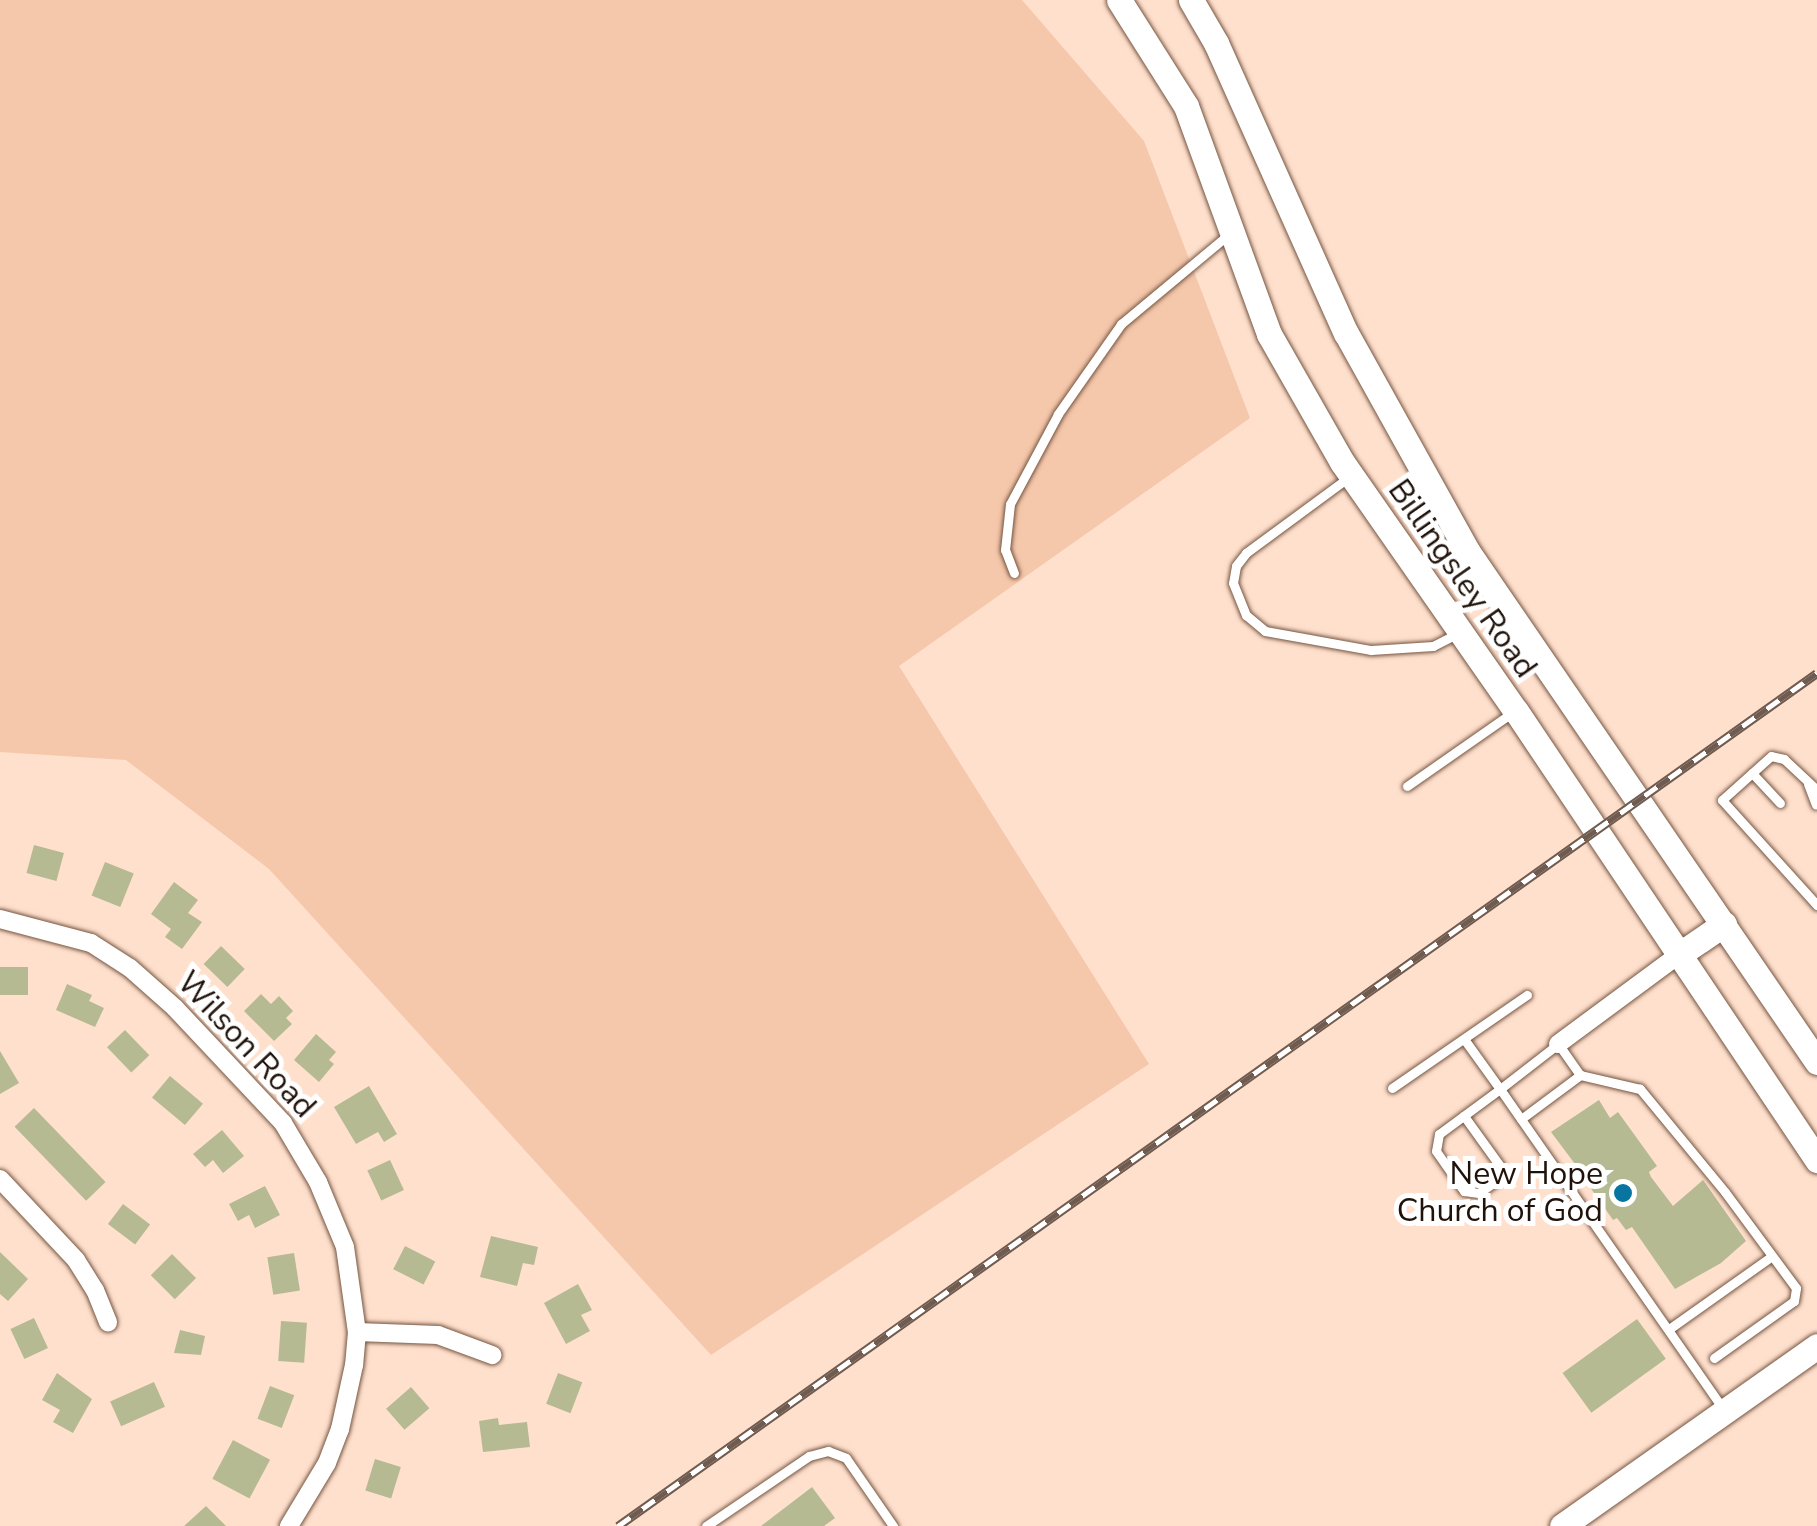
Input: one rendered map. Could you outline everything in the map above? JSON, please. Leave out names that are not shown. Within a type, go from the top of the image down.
[{"type":"main road","name":"Billingsley Road","points":[[1120,0],[1186,106],[1270,334],[1351,476],[1516,711],[1817,1160]]},
{"type":"main road","name":"Billingsley Road","points":[[1191,0],[1239,92],[1346,333],[1468,552],[1814,1053]]},
{"type":"main road","points":[[1677,956],[1724,924]]},
{"type":"main road","points":[[1562,1526],[1817,1346]]},
{"type":"street","name":"Wilson Road","points":[[0,919],[91,943],[130,968],[174,1008],[282,1123],[304,1155],[334,1217],[345,1247],[356,1332],[340,1429],[320,1476],[289,1526]]},
{"type":"street","points":[[1558,1044],[1677,956]]},
{"type":"street","points":[[0,1180],[76,1260],[108,1323]]},
{"type":"street","points":[[356,1332],[438,1335],[492,1355]]},
{"type":"lane","points":[[1014,573],[1004,540],[1010,504],[1058,414],[1121,324],[1231,232]]},
{"type":"lane","points":[[1351,476],[1246,553],[1236,566],[1233,584],[1246,616],[1265,630],[1371,650],[1433,646],[1460,632]]},
{"type":"lane","points":[[1407,786],[1516,711]]},
{"type":"lane","points":[[1817,787],[1784,759],[1771,756],[1722,800],[1817,904]]},
{"type":"lane","points":[[1752,774],[1780,803]]},
{"type":"lane","points":[[1806,780],[1816,805]]},
{"type":"lane","points":[[1392,1088],[1527,995]]},
{"type":"lane","points":[[1464,1038],[1726,1413]]},
{"type":"lane","points":[[1464,1116],[1500,1166],[1498,1179],[1478,1193],[1464,1192],[1436,1151],[1439,1134],[1558,1044],[1580,1075],[1640,1090],[1796,1288],[1794,1301],[1714,1358]]},
{"type":"lane","points":[[1521,1119],[1580,1075]]},
{"type":"lane","points":[[1669,1329],[1772,1256]]},
{"type":"lane","points":[[706,1526],[809,1456],[828,1451],[846,1458],[893,1526]]},
{"type":"shaded area","points":[[0,0],[1022,0],[1144,141],[1250,418],[899,666],[1149,1064],[711,1355],[269,869],[126,760],[0,752]]},
{"type":"building","points":[[34,845],[64,853],[56,881],[26,873]]},
{"type":"building","points":[[105,862],[134,874],[120,907],[92,895]]},
{"type":"building","points":[[174,882],[198,900],[188,913],[202,922],[182,949],[165,937],[171,929],[151,914]]},
{"type":"building","points":[[221,946],[245,969],[227,987],[204,964]]},
{"type":"building","points":[[0,967],[28,967],[28,995],[0,995]]},
{"type":"building","points":[[67,984],[92,995],[89,1001],[104,1008],[95,1027],[56,1010]]},
{"type":"building","points":[[261,994],[271,1004],[279,996],[293,1011],[286,1018],[292,1024],[274,1041],[244,1011]]},
{"type":"building","points":[[125,1030],[149,1055],[131,1073],[107,1047]]},
{"type":"building","points":[[316,1034],[336,1052],[329,1060],[334,1064],[319,1082],[294,1060]]},
{"type":"building","points":[[0,1051],[19,1083],[0,1094]]},
{"type":"building","points":[[170,1076],[203,1104],[185,1125],[152,1097]]},
{"type":"building","points":[[369,1086],[397,1134],[384,1142],[378,1132],[356,1144],[334,1107]]},
{"type":"building","name":"New Hope Church of God","points":[[1599,1100],[1610,1118],[1618,1112],[1657,1166],[1649,1172],[1651,1177],[1673,1206],[1703,1180],[1746,1241],[1721,1263],[1675,1289],[1632,1227],[1626,1230],[1617,1218],[1613,1220],[1587,1183],[1579,1189],[1570,1175],[1578,1168],[1551,1132]]},
{"type":"building","points":[[34,1108],[106,1182],[86,1201],[15,1127]]},
{"type":"building","points":[[222,1130],[244,1156],[223,1173],[213,1160],[205,1167],[193,1154]]},
{"type":"building","points":[[390,1160],[404,1190],[381,1200],[367,1171]]},
{"type":"building","points":[[265,1186],[280,1215],[255,1228],[249,1215],[238,1221],[229,1204]]},
{"type":"building","points":[[123,1204],[150,1224],[135,1244],[108,1224]]},
{"type":"building","points":[[491,1236],[538,1247],[534,1265],[523,1263],[517,1286],[480,1277]]},
{"type":"building","points":[[405,1246],[435,1261],[423,1285],[393,1269]]},
{"type":"building","points":[[0,1252],[28,1279],[8,1301],[0,1294]]},
{"type":"building","points":[[294,1253],[300,1291],[273,1295],[267,1257]]},
{"type":"building","points":[[172,1254],[196,1278],[175,1299],[151,1275]]},
{"type":"building","points":[[578,1284],[592,1310],[581,1315],[590,1331],[566,1344],[544,1303]]},
{"type":"building","points":[[34,1318],[48,1348],[24,1359],[10,1329]]},
{"type":"building","points":[[1637,1319],[1666,1359],[1591,1413],[1563,1373]]},
{"type":"building","points":[[281,1321],[307,1323],[304,1363],[278,1361]]},
{"type":"building","points":[[180,1330],[205,1336],[201,1355],[174,1353]]},
{"type":"building","points":[[57,1373],[92,1399],[73,1433],[53,1422],[60,1410],[42,1400]]},
{"type":"building","points":[[558,1373],[582,1382],[570,1413],[546,1404]]},
{"type":"building","points":[[154,1382],[165,1407],[121,1426],[110,1402]]},
{"type":"building","points":[[270,1386],[294,1395],[282,1428],[257,1419]]},
{"type":"building","points":[[411,1387],[429,1408],[404,1430],[386,1409]]},
{"type":"building","points":[[498,1418],[499,1425],[527,1422],[530,1447],[483,1452],[479,1421]]},
{"type":"building","points":[[233,1440],[270,1460],[249,1499],[212,1479]]},
{"type":"building","points":[[375,1459],[401,1467],[391,1498],[365,1491]]},
{"type":"building","points":[[812,1487],[835,1518],[824,1526],[761,1526]]},
{"type":"building","points":[[206,1506],[226,1526],[184,1526]]},
{"type":"railway","points":[[618,1526],[1817,673]]},
{"type":"place","name":"New Hope Church of God","points":[[1623,1193]]}]
